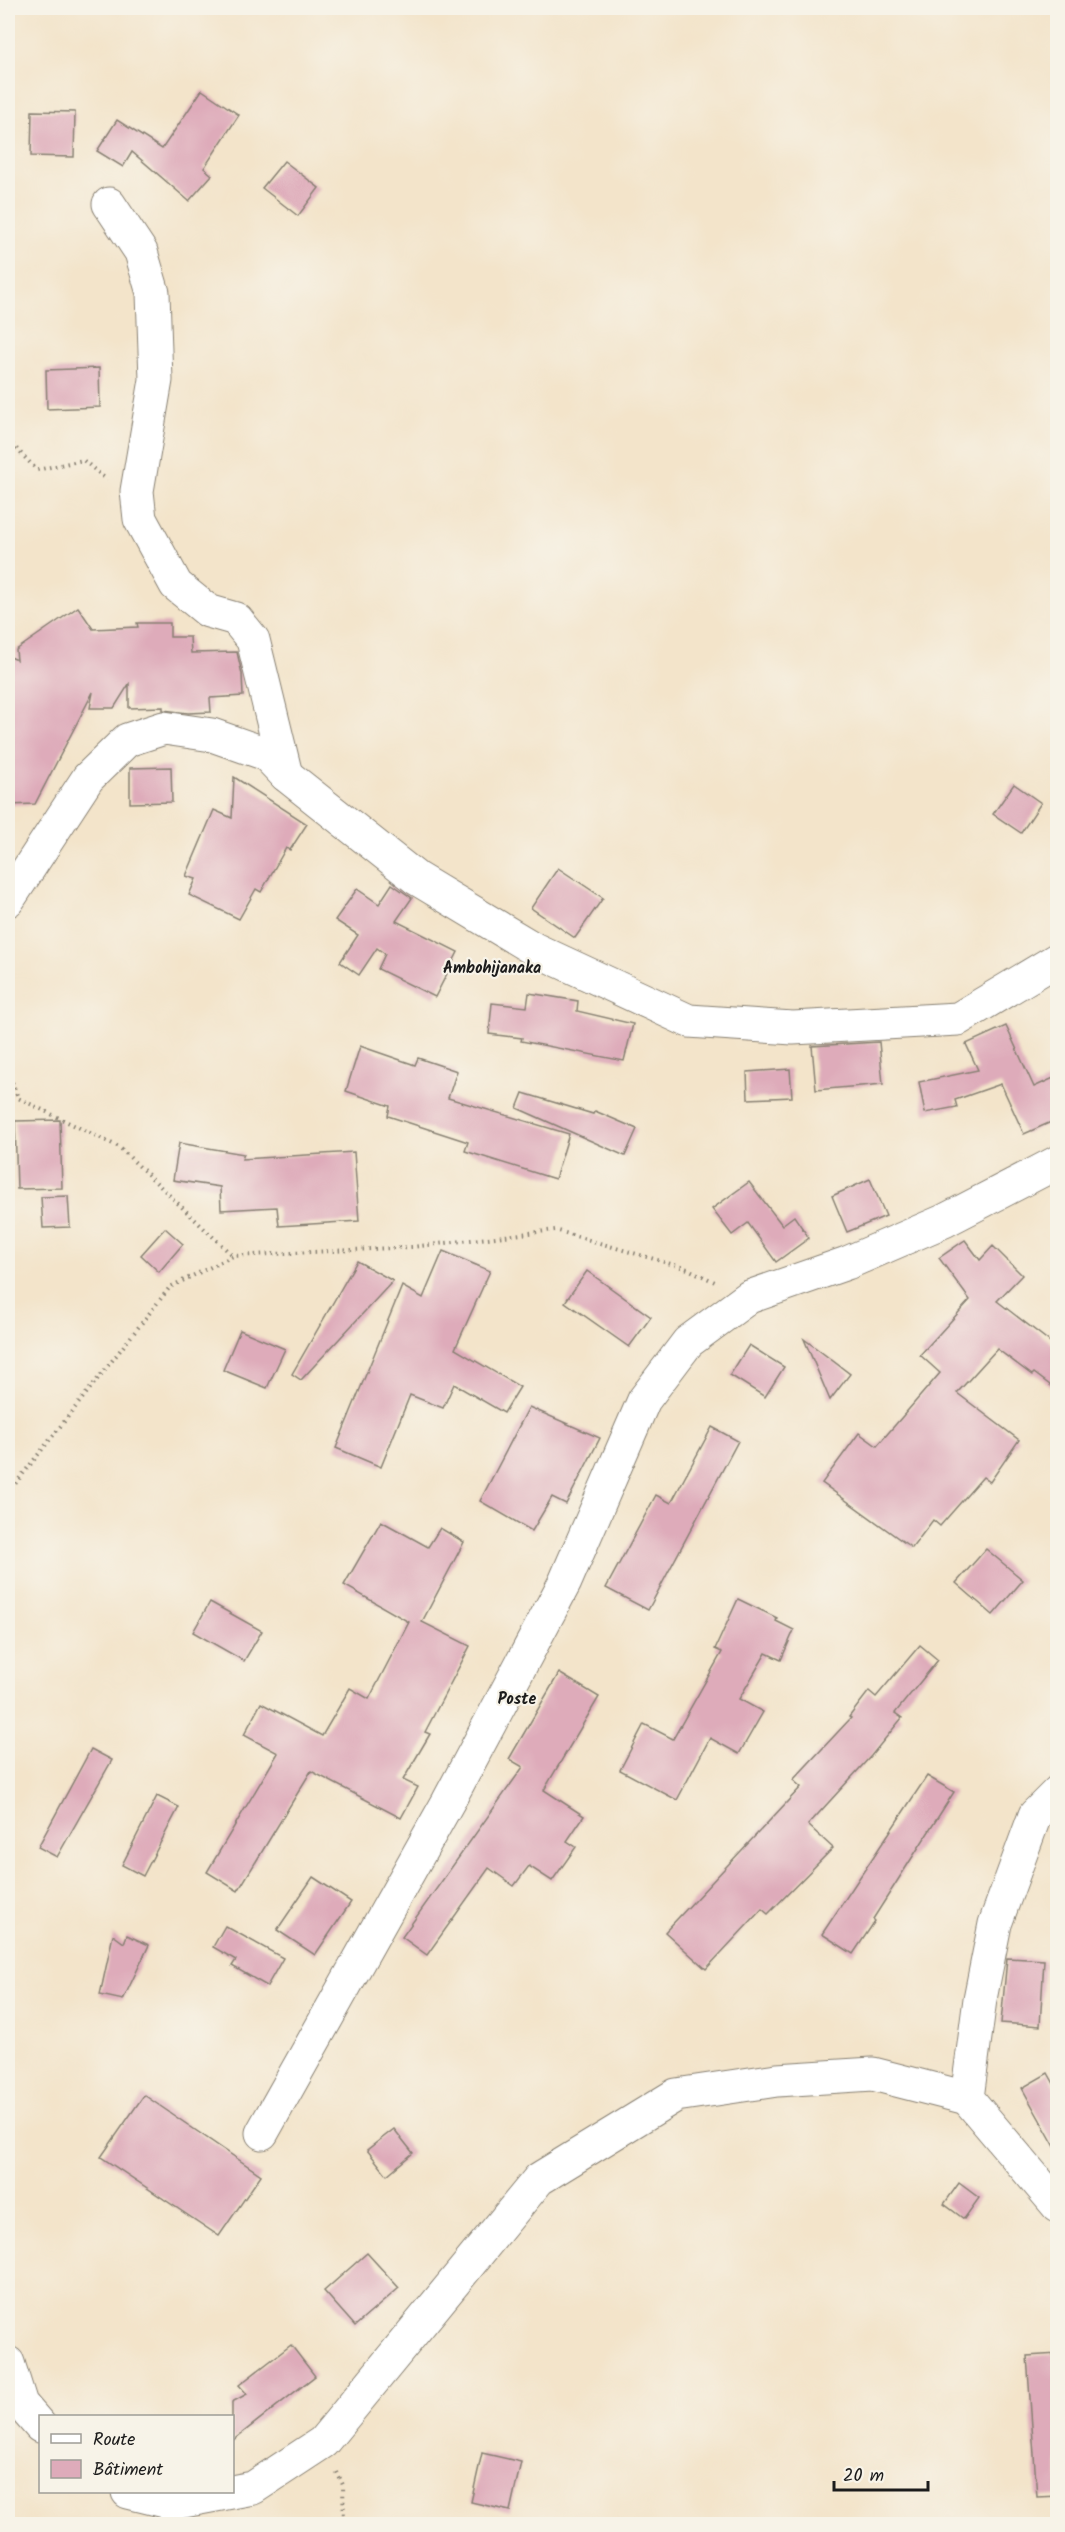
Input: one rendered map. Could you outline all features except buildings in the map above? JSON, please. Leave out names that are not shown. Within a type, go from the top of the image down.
[{"type":"street","points":[[110,204],[141,252],[153,293],[156,380],[136,491],[140,519],[176,585],[208,611],[236,619],[253,640],[286,775]]},
{"type":"street","points":[[8,900],[88,778],[127,740],[164,728],[212,735],[266,754],[286,775],[416,878],[534,949],[689,1021],[793,1028],[958,1019],[1058,959]]},
{"type":"street","points":[[262,2133],[448,1802],[565,1582],[644,1400],[688,1342],[749,1298],[847,1263],[922,1230],[1058,1162]]},
{"type":"street","points":[[967,2098],[980,1999],[995,1924],[1035,1815],[1058,1792]]},
{"type":"street","points":[[234,2492],[253,2488],[323,2442],[539,2179],[676,2095],[777,2080],[873,2074],[967,2098],[1058,2206]]},
{"type":"street","points":[[8,2363],[21,2404],[39,2425]]},
{"type":"street","points":[[132,2493],[173,2503],[226,2493]]},
{"type":"path","points":[[8,440],[37,470],[83,460],[108,482]]},
{"type":"path","points":[[8,1071],[18,1098],[119,1147],[233,1256]]},
{"type":"path","points":[[8,1493],[170,1287],[233,1256],[412,1248],[555,1230],[687,1269],[749,1298]]},
{"type":"path","points":[[323,2442],[343,2484],[344,2524]]},
{"type":"district","name":"Ambohijanaka","points":[[492,968]]},
{"type":"district","name":"Poste","points":[[517,1699]]}]
